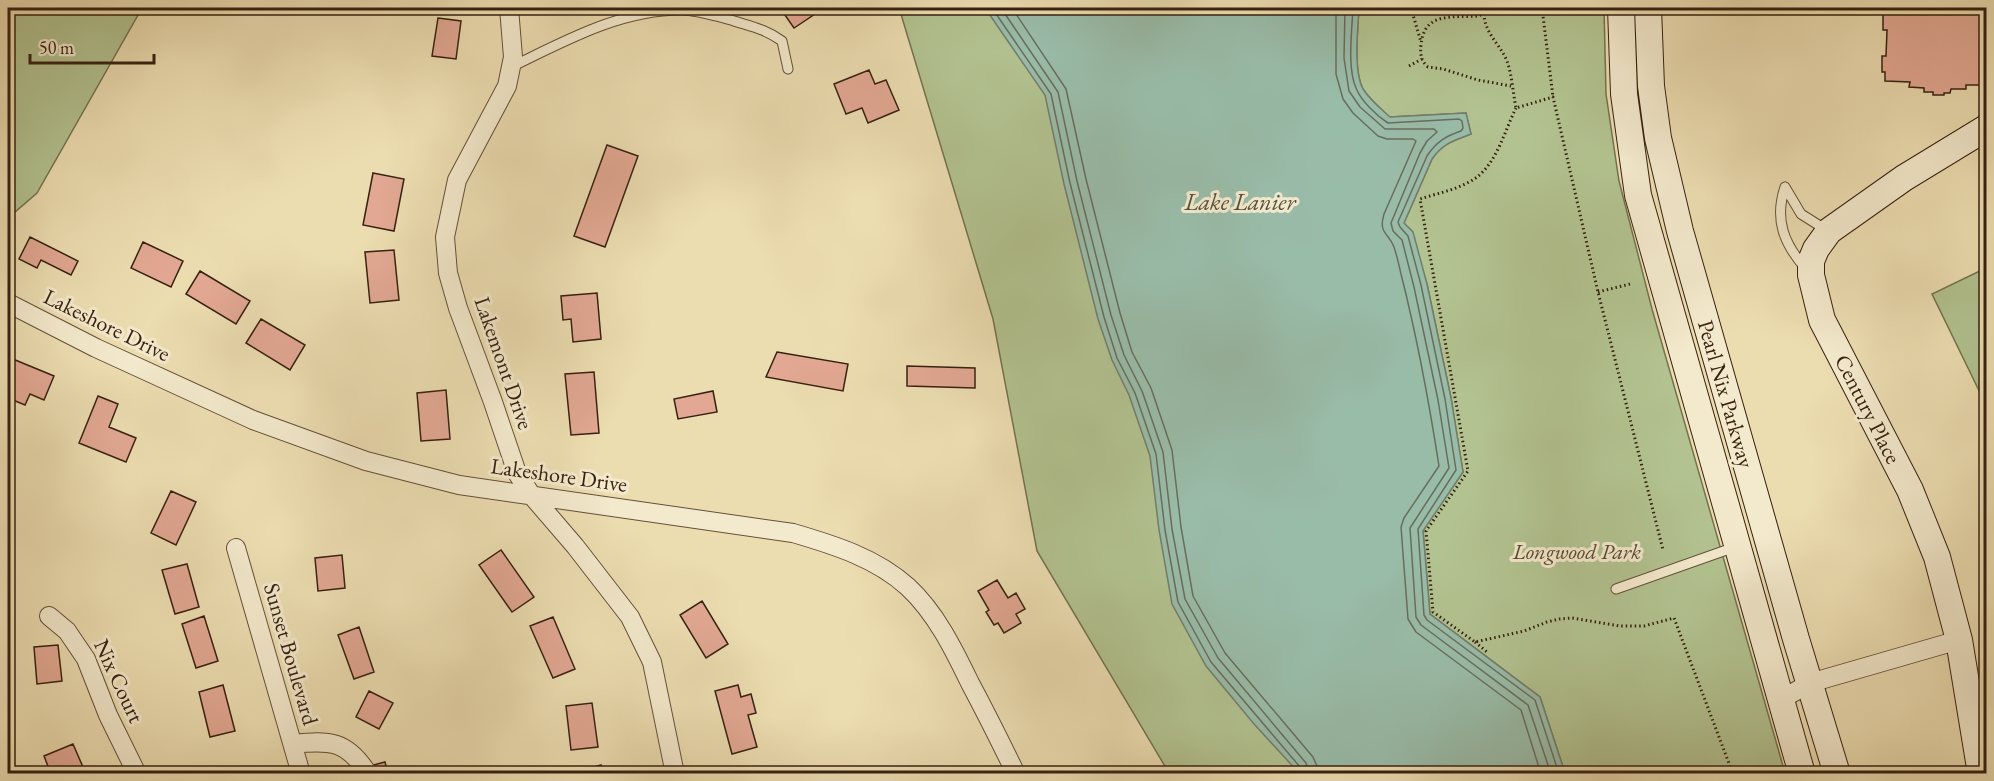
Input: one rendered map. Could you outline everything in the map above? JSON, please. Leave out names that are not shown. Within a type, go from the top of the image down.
[{"type":"street","name":"Lakemont Drive","points":[[509,8],[513,57],[507,86],[457,180],[446,237],[448,273],[458,308],[517,473],[532,496],[575,546],[630,617],[652,662],[675,774]]},
{"type":"street","name":"Pearl Nix Parkway","points":[[1621,8],[1624,94],[1638,195],[1802,774]]},
{"type":"street","name":"Pearl Nix Parkway","points":[[1648,8],[1651,86],[1658,138],[1680,231],[1837,774]]},
{"type":"street","name":"Century Place","points":[[1982,763],[1959,640],[1937,557],[1914,500],[1822,320],[1811,275],[1811,261],[1816,249],[1829,231],[1904,178],[1986,128]]},
{"type":"street","name":"Lakeshore Drive","points":[[8,303],[96,348],[254,420],[355,457],[459,485],[793,534],[830,543],[885,570],[909,588],[931,612],[956,654],[1016,774]]},
{"type":"street","name":"Sunset Boulevard","points":[[236,548],[301,774]]},
{"type":"street","name":"Nix Court","points":[[49,616],[67,631],[86,659],[108,715],[137,774]]},
{"type":"street","points":[[1782,699],[1810,684],[1959,640]]},
{"type":"street","points":[[293,744],[317,741],[336,743],[358,758],[368,774]]},
{"type":"lane","points":[[511,68],[570,39],[629,16],[682,10],[768,31],[782,41],[788,69]]},
{"type":"lane","points":[[1811,275],[1791,253],[1784,236],[1780,219],[1785,187],[1801,214],[1829,231]]},
{"type":"lane","points":[[1616,589],[1737,546]]},
{"type":"path","points":[[1411,8],[1421,44],[1422,59],[1428,67],[1511,87]]},
{"type":"path","points":[[1483,8],[1489,34],[1505,58],[1516,108],[1492,160],[1477,177],[1462,185],[1420,199],[1468,471],[1426,531],[1434,612],[1487,652]]},
{"type":"path","points":[[1421,44],[1427,27],[1438,18],[1478,16],[1511,8]]},
{"type":"path","points":[[1542,8],[1554,97],[1598,292],[1663,550]]},
{"type":"path","points":[[1409,66],[1422,59]]},
{"type":"path","points":[[1516,108],[1554,97]]},
{"type":"path","points":[[1598,292],[1630,284]]},
{"type":"path","points":[[1474,642],[1524,631],[1559,619],[1572,618],[1620,626],[1644,626],[1674,618],[1733,774]]},
{"type":"green space","points":[[8,8],[142,8],[37,193],[8,218]]},
{"type":"green space","points":[[897,8],[1014,8],[1319,773],[1169,773],[1037,551],[993,319],[900,11]]},
{"type":"green space","name":"Longwood Park","points":[[1359,8],[1604,8],[1606,94],[1619,181],[1652,309],[1785,773],[1565,773],[1540,697],[1430,614],[1423,530],[1463,472],[1451,398],[1427,284],[1404,223],[1432,159],[1449,143],[1471,134],[1466,113],[1389,117],[1369,97],[1363,89],[1358,72]]},
{"type":"green space","points":[[1986,268],[1986,405],[1932,294]]},
{"type":"water","name":"Lake Lanier","points":[[985,8],[1359,8],[1358,72],[1363,89],[1375,104],[1390,117],[1466,113],[1471,134],[1449,143],[1432,159],[1404,223],[1413,232],[1427,284],[1451,398],[1463,472],[1423,531],[1430,614],[1540,697],[1565,773],[1299,773],[1254,724],[1206,666],[1172,604],[1159,530],[1150,456],[1129,395],[1112,360],[1098,319],[1064,184],[1045,95]]},
{"type":"building","points":[[780,8],[824,8],[794,28]]},
{"type":"building","points":[[1870,8],[1986,8],[1986,85],[1966,85],[1966,89],[1951,89],[1950,93],[1944,93],[1944,95],[1933,95],[1933,92],[1924,92],[1924,88],[1909,87],[1910,82],[1885,81],[1885,72],[1882,72],[1882,56],[1886,56],[1887,30],[1883,30],[1883,14],[1870,14]]},
{"type":"building","points":[[438,18],[461,21],[456,59],[432,56]]},
{"type":"building","points":[[869,70],[875,84],[886,80],[899,110],[868,123],[862,108],[846,114],[834,84]]},
{"type":"building","points":[[607,145],[638,156],[605,247],[574,236]]},
{"type":"building","points":[[373,173],[404,179],[394,231],[363,225]]},
{"type":"building","points":[[30,237],[78,261],[71,275],[41,260],[37,268],[19,259]]},
{"type":"building","points":[[143,242],[183,261],[171,287],[131,268]]},
{"type":"building","points":[[394,250],[399,300],[370,303],[365,252]]},
{"type":"building","points":[[200,271],[250,301],[236,324],[186,294]]},
{"type":"building","points":[[597,293],[601,339],[573,342],[571,319],[563,320],[561,296]]},
{"type":"building","points":[[261,319],[305,345],[290,370],[246,343]]},
{"type":"building","points":[[777,352],[848,364],[843,391],[766,377]]},
{"type":"building","points":[[8,357],[54,376],[44,400],[30,394],[25,405],[8,398]]},
{"type":"building","points":[[907,366],[975,368],[975,388],[907,386]]},
{"type":"building","points":[[594,372],[599,433],[571,435],[565,374]]},
{"type":"building","points":[[446,390],[450,439],[421,441],[417,393]]},
{"type":"building","points":[[713,391],[717,412],[678,419],[674,399]]},
{"type":"building","points":[[98,396],[118,404],[109,427],[136,438],[126,462],[79,443]]},
{"type":"building","points":[[171,491],[196,502],[176,545],[151,533]]},
{"type":"building","points":[[501,550],[534,597],[512,612],[479,565]]},
{"type":"building","points":[[342,555],[345,588],[318,591],[315,558]]},
{"type":"building","points":[[187,564],[199,607],[175,614],[162,570]]},
{"type":"building","points":[[997,580],[1008,598],[1016,593],[1025,609],[1016,614],[1021,623],[1004,633],[998,623],[994,625],[986,612],[989,610],[978,591]]},
{"type":"building","points":[[702,601],[728,644],[706,658],[680,615]]},
{"type":"building","points":[[204,616],[218,661],[196,668],[182,624]]},
{"type":"building","points":[[553,617],[575,669],[553,678],[530,626]]},
{"type":"building","points":[[359,627],[374,672],[354,679],[338,635]]},
{"type":"building","points":[[58,645],[62,681],[37,684],[34,647]]},
{"type":"building","points":[[223,685],[235,731],[210,737],[199,692]]},
{"type":"building","points":[[738,685],[741,697],[751,694],[756,713],[748,715],[757,747],[732,754],[715,691]]},
{"type":"building","points":[[369,691],[393,703],[379,729],[356,717]]},
{"type":"building","points":[[592,703],[598,747],[571,750],[566,706]]},
{"type":"building","points":[[73,744],[86,774],[51,774],[44,756]]},
{"type":"building","points":[[385,762],[388,774],[364,774],[362,768]]},
{"type":"building","points":[[601,765],[603,774],[577,774],[576,772]]}]
